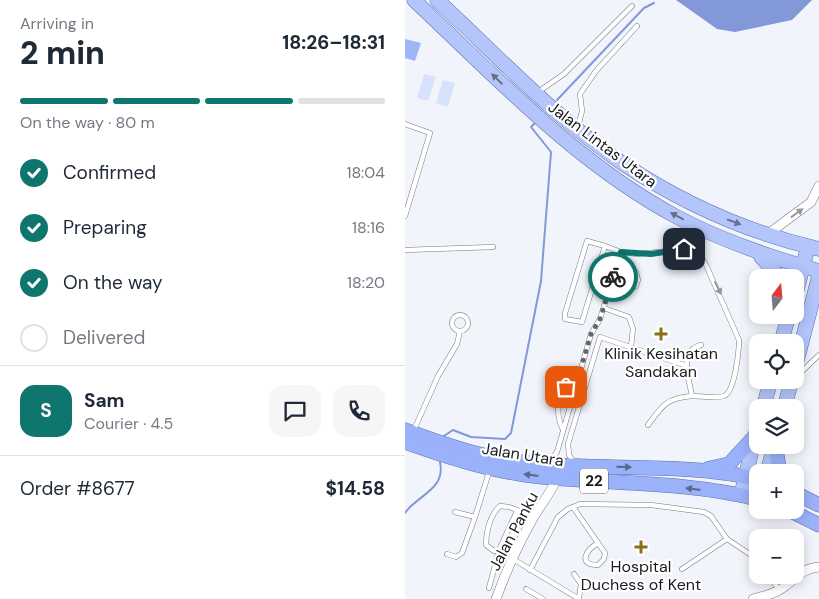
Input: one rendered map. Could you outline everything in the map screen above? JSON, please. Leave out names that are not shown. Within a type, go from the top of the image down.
[{"type":"highway","name":"Jalan Utara","points":[[407,435],[491,469],[557,478],[666,486],[749,497]]},
{"type":"highway","points":[[691,471],[729,464],[749,440]]},
{"type":"highway","name":"Jalan Utara","points":[[451,453],[544,464],[657,468],[749,478]]},
{"type":"highway","points":[[657,468],[667,481],[666,486]]},
{"type":"highway","points":[[804,497],[819,505]]},
{"type":"highway","points":[[804,517],[819,524]]},
{"type":"main road","name":"Jalan Lintas Utara","points":[[414,0],[548,126],[583,154],[643,196],[677,216],[743,247],[819,271]]},
{"type":"main road","name":"Jalan Lintas Utara","points":[[437,0],[560,114],[621,162],[720,217],[813,248]]},
{"type":"main road","points":[[743,247],[768,262],[774,269]]},
{"type":"main road","points":[[803,267],[813,248]]},
{"type":"main road","points":[[804,341],[814,309],[819,276]]},
{"type":"main road","points":[[741,495],[749,481]]},
{"type":"street","points":[[768,234],[811,202],[819,186]]},
{"type":"street","name":"Jalan Panku","points":[[496,599],[534,516],[549,496],[557,478]]},
{"type":"street","points":[[753,599],[779,590],[805,570],[819,567]]},
{"type":"lane","points":[[540,96],[632,6]]},
{"type":"lane","points":[[578,129],[582,111],[580,94],[596,71],[637,26]]},
{"type":"lane","points":[[405,124],[430,133],[405,216]]},
{"type":"lane","points":[[605,246],[583,320],[580,323],[567,320],[565,313],[585,243],[590,242],[605,246],[621,252],[651,254],[690,250],[701,257],[707,265],[737,334],[739,352],[735,372],[726,395],[671,399],[659,410],[648,426]]},
{"type":"lane","points":[[405,250],[493,247]]},
{"type":"lane","points":[[544,464],[555,456],[591,334],[604,308],[621,252]]},
{"type":"lane","points":[[609,290],[627,290],[636,286],[638,280],[636,272],[617,264]]},
{"type":"lane","points":[[604,308],[629,317],[633,329],[631,347]]},
{"type":"lane","points":[[407,435],[457,344],[459,331]]},
{"type":"lane","points":[[580,465],[572,461],[569,455],[568,444],[600,337],[687,366]]},
{"type":"lane","points":[[692,396],[687,366],[689,352],[693,347],[701,345]]},
{"type":"lane","points":[[804,368],[819,356]]},
{"type":"lane","points":[[562,428],[557,412],[559,402],[566,387],[576,385]]},
{"type":"lane","points":[[447,554],[456,557],[462,553],[491,469]]},
{"type":"lane","points":[[530,570],[558,517],[580,504],[651,505],[697,511],[711,516],[727,539],[749,554]]},
{"type":"lane","points":[[499,550],[494,550],[485,545],[493,514],[500,506],[534,516]]},
{"type":"lane","points":[[573,507],[598,543],[605,556],[603,562],[595,566],[586,560],[585,554],[589,548],[598,543]]},
{"type":"lane","points":[[489,588],[499,550],[517,510]]},
{"type":"lane","points":[[455,512],[475,517]]},
{"type":"lane","points":[[682,569],[727,539]]},
{"type":"lane","points":[[513,559],[579,598],[581,584],[574,574]]},
{"type":"lane","points":[[775,584],[779,590]]},
{"type":"lane","points":[[526,589],[543,599]]},
{"type":"shaded area","points":[[424,74],[436,77],[428,101],[417,98]]},
{"type":"shaded area","points":[[443,80],[455,83],[448,107],[436,103]]},
{"type":"water","points":[[676,0],[812,0],[792,20],[735,32],[717,29]]},
{"type":"building","points":[[405,39],[421,43],[415,61],[405,58]]},
{"type":"waterway","points":[[557,100],[644,8],[654,3]]},
{"type":"waterway","points":[[444,436],[453,430],[471,437],[505,439],[511,433],[541,281],[551,152],[531,127],[536,122]]},
{"type":"waterway","points":[[405,513],[435,486],[441,471],[440,462]]},
{"type":"way so far","points":[[566,387],[576,385],[591,334],[600,319],[613,277]]},
{"type":"place","name":"Klinik Kesihatan Sandakan","points":[[661,334]]},
{"type":"place","name":"Hospital Duchess of Kent","points":[[641,547]]},
{"type":"route","points":[[613,277],[621,252],[651,254],[684,249]]}]
